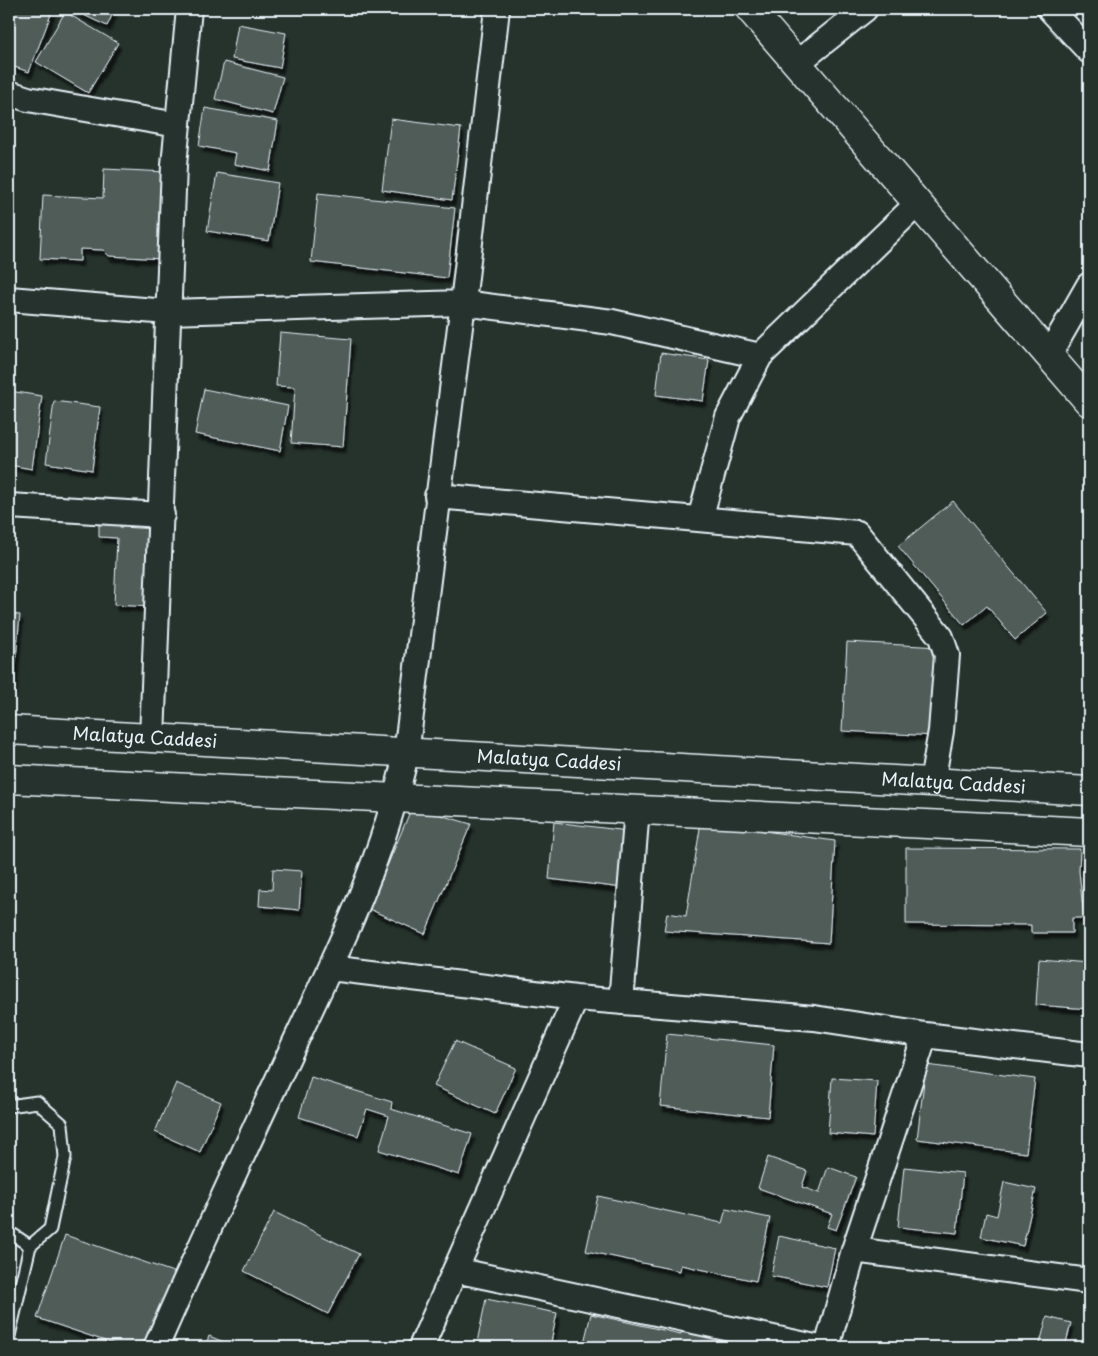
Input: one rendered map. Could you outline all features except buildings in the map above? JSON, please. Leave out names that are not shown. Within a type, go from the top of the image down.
[{"type":"street","points":[[152,738],[174,165],[189,9]]},
{"type":"street","points":[[156,1347],[196,1255],[330,968],[397,798],[406,754],[437,496],[463,303],[497,9]]},
{"type":"street","points":[[750,9],[1089,402]]},
{"type":"street","points":[[797,63],[864,9]]},
{"type":"street","points":[[1050,9],[1089,51]]},
{"type":"street","points":[[9,93],[28,99],[178,125]]},
{"type":"street","points":[[700,519],[728,417],[760,356],[918,203]]},
{"type":"street","points":[[1048,355],[1089,285]]},
{"type":"street","points":[[9,299],[168,312],[463,303],[612,322],[760,356]]},
{"type":"street","points":[[437,496],[857,533],[941,637],[947,655],[941,731],[932,783]]},
{"type":"street","points":[[9,506],[162,514]]},
{"type":"street","name":"Malatya Caddesi","points":[[9,730],[1089,792]]},
{"type":"street","points":[[9,779],[1089,832]]},
{"type":"street","points":[[621,1002],[637,810]]},
{"type":"street","points":[[330,968],[576,998],[814,1018],[925,1035],[1089,1056]]},
{"type":"street","points":[[421,1347],[576,998]]},
{"type":"street","points":[[827,1347],[854,1250],[925,1035]]},
{"type":"street","points":[[854,1250],[1089,1282]]},
{"type":"street","points":[[455,1270],[815,1347]]},
{"type":"lane","points":[[9,1106],[36,1102],[62,1124],[64,1157],[50,1229],[30,1246],[9,1336]]},
{"type":"lane","points":[[9,1232],[30,1246]]}]
